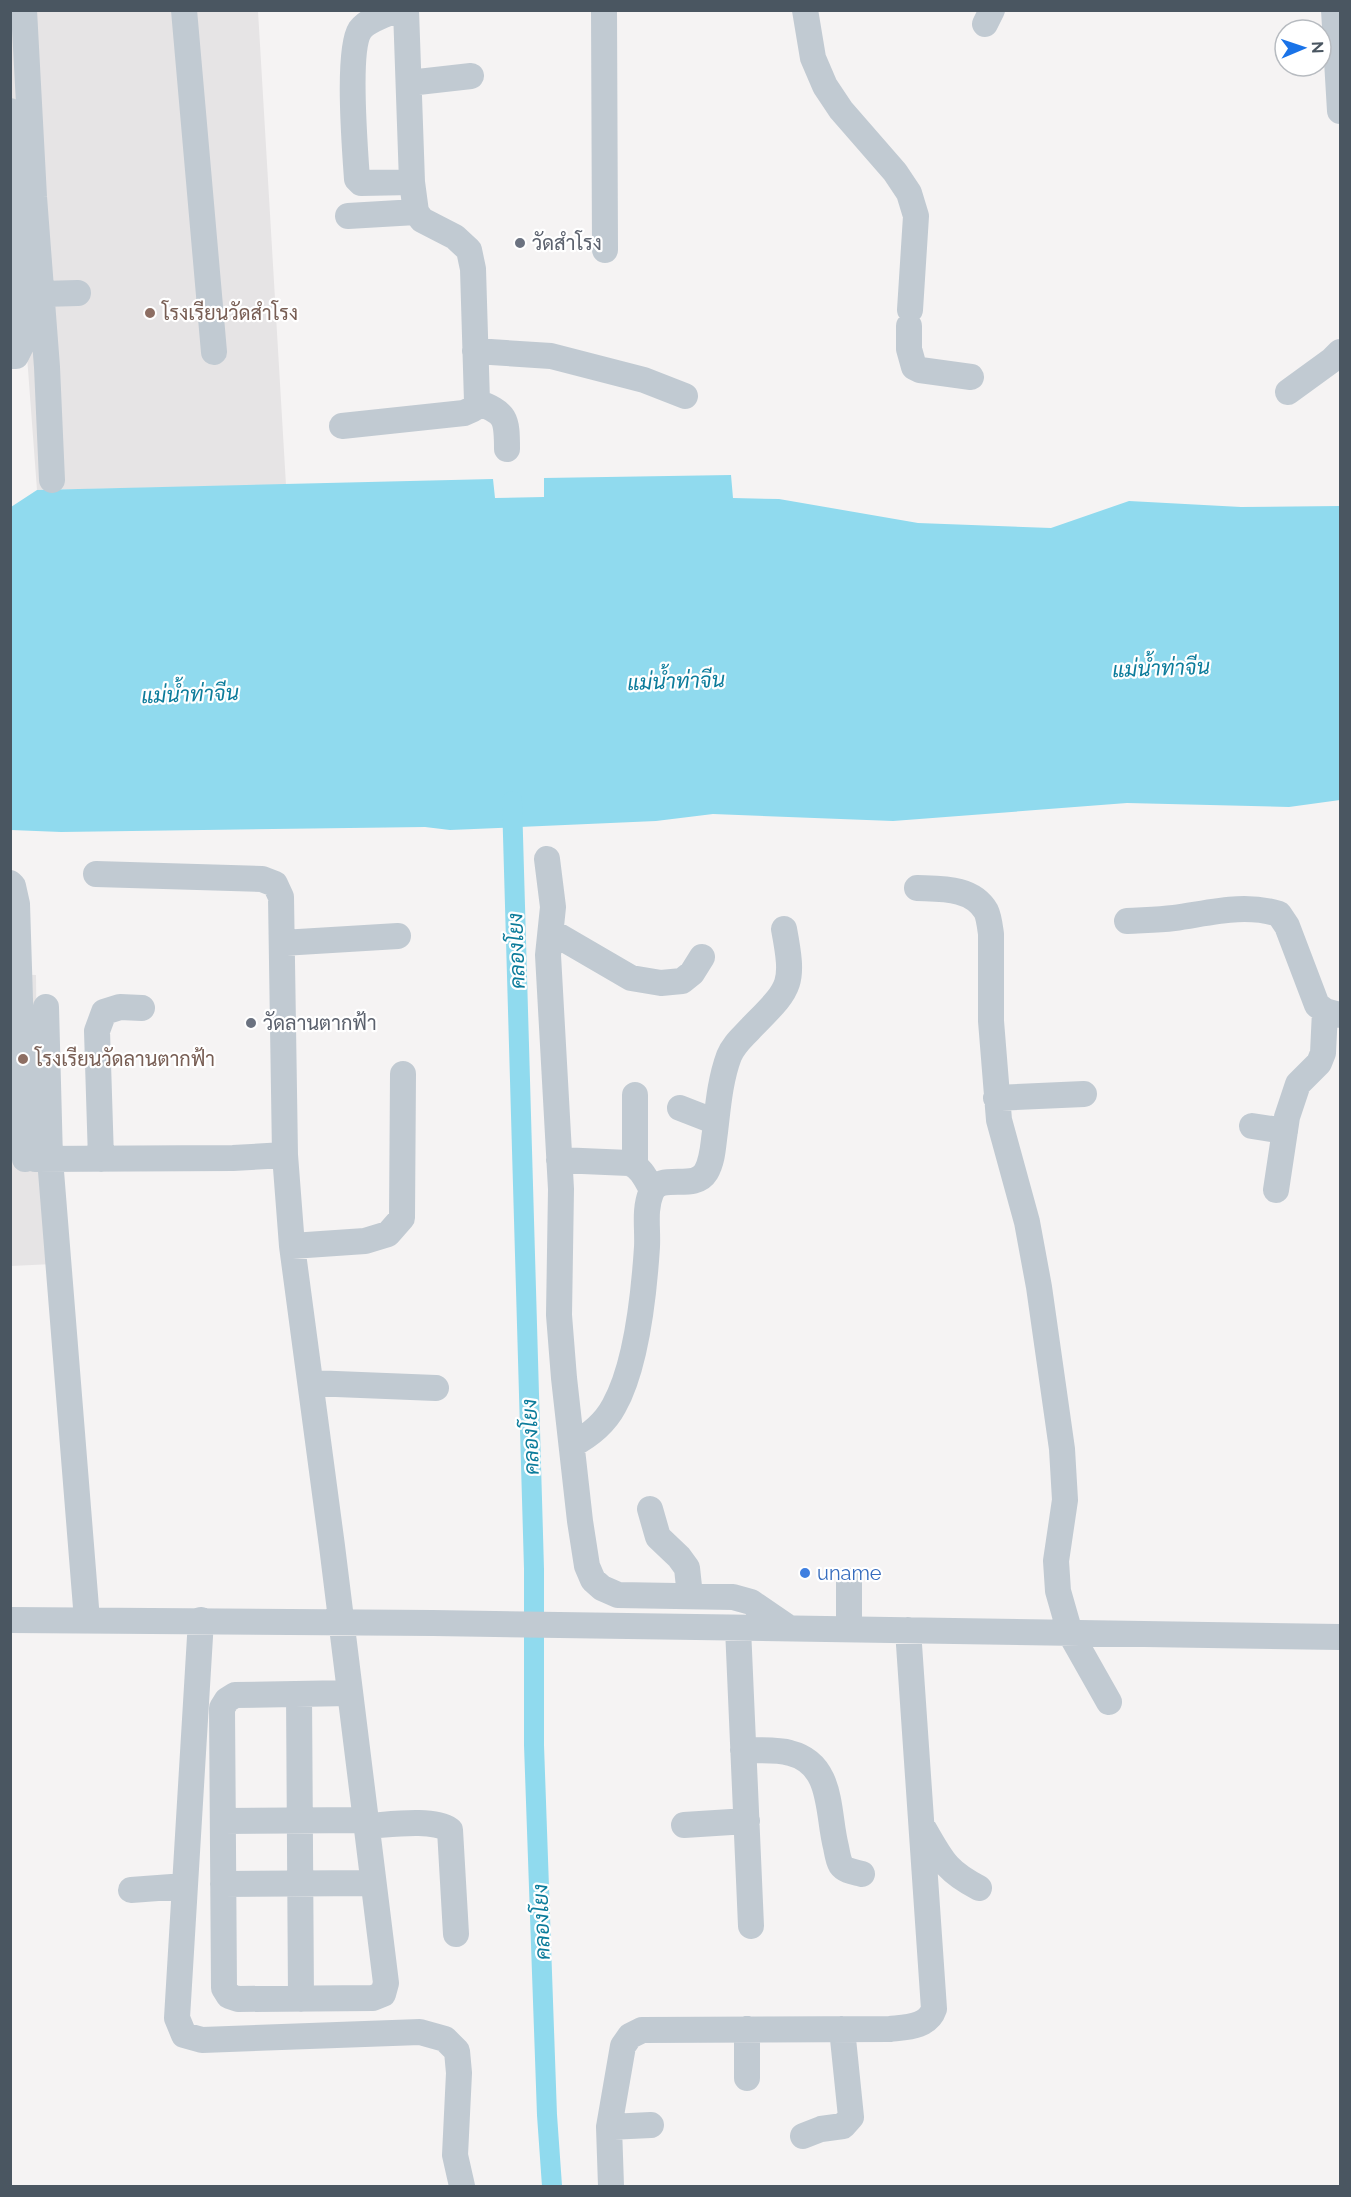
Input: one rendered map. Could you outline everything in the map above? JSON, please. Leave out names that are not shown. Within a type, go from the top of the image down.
[{"type":"street","points":[[24,10],[52,480]]},
{"type":"street","points":[[184,10],[214,352]]},
{"type":"street","points":[[397,10],[381,16],[360,29],[353,52],[357,178],[361,183],[370,184],[412,182]]},
{"type":"street","points":[[342,426],[464,413],[473,409],[477,402],[473,269],[469,249],[455,237],[422,220],[416,212],[412,182],[406,10]]},
{"type":"street","points":[[604,10],[605,250]]},
{"type":"street","points":[[805,10],[813,58],[825,86],[841,110],[895,172],[909,193],[916,216],[909,349],[914,367],[920,370],[971,377]]},
{"type":"street","points":[[1334,10],[1341,111]]},
{"type":"street","points":[[409,83],[471,76]]},
{"type":"street","points":[[10,111],[25,328],[23,342],[16,356],[10,356]]},
{"type":"street","points":[[348,216],[416,212]]},
{"type":"street","points":[[42,294],[78,293]]},
{"type":"street","points":[[475,351],[551,356],[644,380],[685,396]]},
{"type":"street","points":[[1287,393],[1341,352]]},
{"type":"street","points":[[477,402],[497,410],[505,419],[507,449]]},
{"type":"street","points":[[548,859],[553,907],[548,955],[559,1160],[559,1315],[580,1521],[587,1566],[593,1580],[602,1588],[618,1595],[733,1597],[751,1602],[789,1628]]},
{"type":"street","points":[[96,874],[262,879],[275,884],[281,897],[285,1155],[292,1246],[311,1383],[350,1693],[373,1883],[386,1983],[383,1994],[373,1998],[238,1999],[229,1996],[224,1988],[222,1708],[227,1700],[235,1695],[350,1693]]},
{"type":"street","points":[[10,883],[13,886],[17,904],[29,1159],[87,1620]]},
{"type":"street","points":[[917,888],[954,890],[971,896],[986,911],[991,934],[991,1021],[999,1120],[1027,1222],[1062,1449],[1065,1500],[1056,1575],[1070,1633],[1108,1702]]},
{"type":"street","points":[[1127,921],[1175,918],[1207,911],[1252,908],[1280,914],[1287,926],[1317,1005],[1333,1013],[1319,1063],[1298,1084],[1287,1117],[1276,1190]]},
{"type":"street","points":[[572,1445],[587,1437],[601,1423],[614,1407],[624,1386],[643,1296],[647,1206],[652,1190],[660,1183],[694,1182],[706,1173],[711,1158],[728,1058],[734,1044],[781,997],[790,977],[790,962],[784,930]]},
{"type":"street","points":[[552,932],[631,978],[661,983],[681,981],[692,973],[702,957]]},
{"type":"street","points":[[282,943],[398,936]]},
{"type":"street","points":[[102,1159],[97,1031],[104,1012],[120,1007],[142,1008]]},
{"type":"street","points":[[29,1159],[46,1008]]},
{"type":"street","points":[[292,1246],[365,1241],[388,1234],[402,1218],[403,1074]]},
{"type":"street","points":[[996,1098],[1084,1094]]},
{"type":"street","points":[[635,1095],[635,1165]]},
{"type":"street","points":[[680,1108],[716,1122]]},
{"type":"street","points":[[1252,1126],[1285,1131]]},
{"type":"street","points":[[29,1159],[233,1158],[285,1155]]},
{"type":"street","points":[[559,1160],[629,1163],[635,1165],[644,1175],[652,1190]]},
{"type":"street","points":[[311,1383],[436,1388]]},
{"type":"street","points":[[651,1509],[658,1537],[687,1568],[690,1596]]},
{"type":"street","points":[[849,1581],[849,1629]]},
{"type":"street","points":[[10,1620],[201,1620],[1341,1637]]},
{"type":"street","points":[[201,1620],[177,2018],[184,2035],[202,2040],[420,2032],[445,2039],[457,2051],[459,2073],[455,2155],[462,2187]]},
{"type":"street","points":[[738,1628],[751,1926]]},
{"type":"street","points":[[611,2187],[609,2127],[622,2046],[630,2036],[642,2030],[906,2027],[928,2020],[933,2013],[908,1630]]},
{"type":"street","points":[[299,1694],[301,1999]]},
{"type":"street","points":[[743,1750],[790,1753],[805,1759],[815,1767],[823,1778],[827,1791],[840,1863],[846,1869],[862,1874]]},
{"type":"street","points":[[223,1821],[443,1825],[450,1830],[456,1934]]},
{"type":"street","points":[[684,1825],[747,1821]]},
{"type":"street","points":[[921,1823],[951,1870],[959,1878],[979,1888]]},
{"type":"street","points":[[223,1884],[373,1883]]},
{"type":"street","points":[[131,1890],[185,1886]]},
{"type":"street","points":[[747,2029],[747,2078]]},
{"type":"street","points":[[803,2136],[821,2128],[843,2126],[851,2117],[842,2029]]},
{"type":"street","points":[[609,2127],[651,2125]]},
{"type":"shaded area","name":"โรงเรียนวัดสำโรง","points":[[10,11],[258,11],[286,485],[37,490],[11,142]]},
{"type":"shaded area","name":"โรงเรียนวัดลานตากฟ้า","points":[[11,974],[36,975],[38,1172],[43,1173],[53,1264],[11,1266]]},
{"type":"water","name":"แม่น้ำท่าจีน","points":[[731,475],[733,498],[779,499],[918,523],[1051,528],[1129,501],[1241,507],[1340,506],[1340,800],[1289,807],[1127,803],[893,821],[713,814],[656,821],[450,830],[425,827],[61,832],[11,830],[11,507],[37,490],[493,479],[495,498],[544,497],[544,478]]},
{"type":"waterway","name":"คลองโยง","points":[[512,801],[534,1569],[534,1745],[547,2115],[552,2186]]},
{"type":"place","name":"วัดสำโรง","points":[[520,243]]},
{"type":"place","name":"โรงเรียนวัดสำโรง","points":[[150,313]]},
{"type":"place","name":"วัดลานตากฟ้า","points":[[251,1023]]},
{"type":"place","name":"โรงเรียนวัดลานตากฟ้า","points":[[23,1059]]},
{"type":"place","name":"uname","points":[[805,1573]]}]
